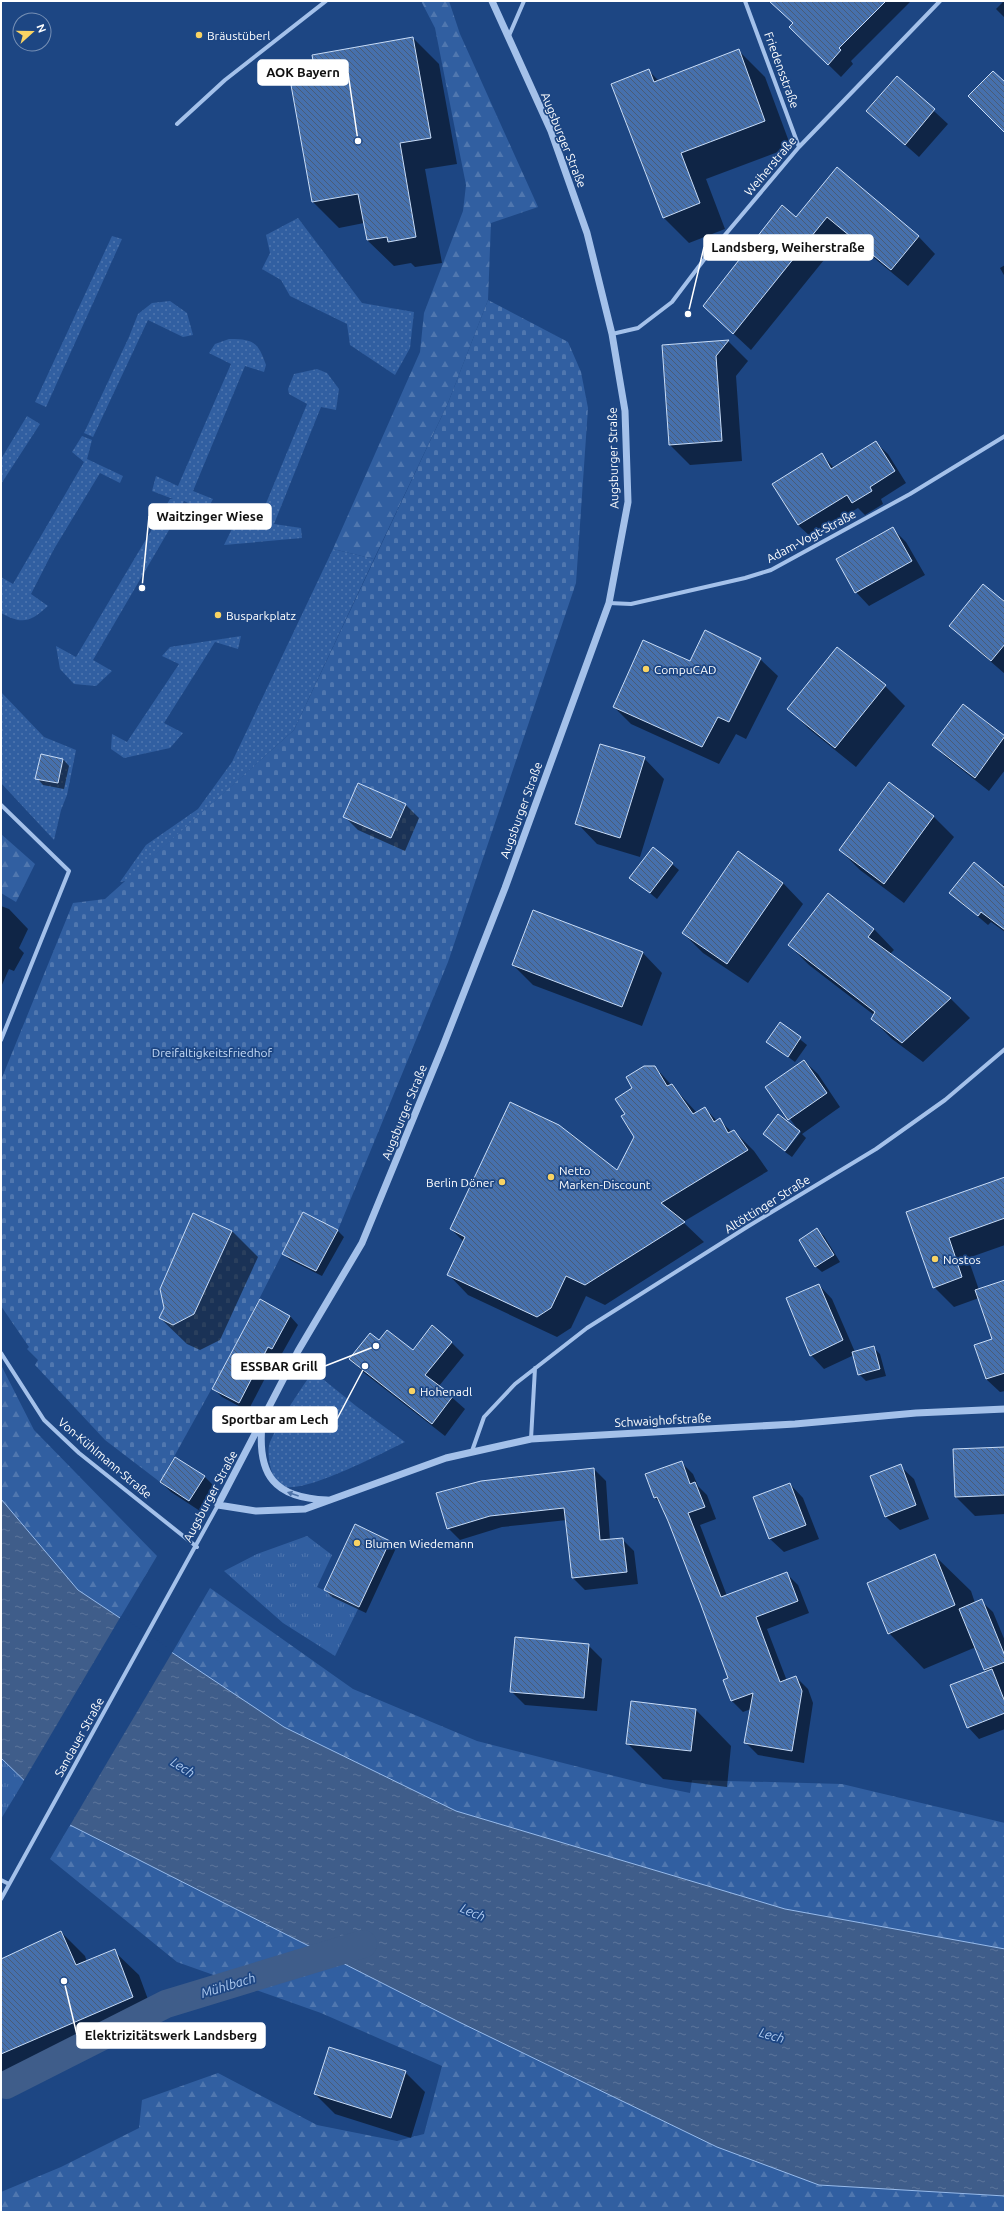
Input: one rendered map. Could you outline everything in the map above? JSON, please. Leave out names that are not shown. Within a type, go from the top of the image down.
[{"type":"street","points":[[177,124],[225,80],[326,1]]},
{"type":"street","name":"Augsburger Straße","points":[[174,1585],[197,1546],[298,1351],[362,1243],[443,1046],[505,888],[609,602],[628,502],[625,411],[612,334],[587,233],[569,177],[551,132],[492,1]]},
{"type":"street","points":[[508,38],[524,1]]},
{"type":"street","name":"Friedensstraße","points":[[745,1],[799,147]]},
{"type":"street","name":"Weiherstraße","points":[[612,334],[638,328],[672,302],[703,261],[799,147],[940,1]]},
{"type":"street","name":"Adam-Vogt-Straße","points":[[609,602],[630,604],[745,578],[771,570],[910,494],[1005,436]]},
{"type":"street","points":[[1,805],[69,871],[1,1040]]},
{"type":"street","name":"Altöttinger Straße","points":[[472,1451],[484,1417],[515,1384],[587,1328],[747,1227],[876,1149],[945,1100],[1005,1049]]},
{"type":"street","name":"Von-Kühlmann-Straße","points":[[1,1352],[44,1420],[79,1453],[197,1546]]},
{"type":"street","points":[[531,1439],[535,1368]]},
{"type":"street","name":"Schwaighofstraße","points":[[218,1505],[275,1512],[305,1509],[446,1458],[531,1439],[788,1425],[916,1413],[1005,1409]]},
{"type":"street","name":"Schwaighofstraße","points":[[263,1420],[260,1442],[263,1462],[272,1482],[287,1492],[310,1499],[331,1500]]},
{"type":"street","name":"Sandauer Straße","points":[[1,1899],[174,1585]]},
{"type":"street","points":[[1,1880],[10,1884]]},
{"type":"green space","points":[[421,1],[449,1],[460,34],[538,207],[491,223],[488,300],[448,403],[374,559],[333,549],[420,352],[424,313],[463,211],[466,185],[435,28]]},
{"type":"green space","points":[[298,218],[362,303],[414,312],[410,348],[395,375],[350,345],[347,324],[290,296],[281,280],[262,269],[270,253],[266,235]]},
{"type":"green space","points":[[112,236],[122,239],[46,407],[35,402]]},
{"type":"green space","name":"Dreifaltigkeitsfriedhof","points":[[488,300],[568,342],[581,372],[588,408],[576,583],[448,962],[338,1230],[303,1213],[232,1352],[160,1482],[105,1440],[35,1365],[38,1360],[27,1349],[29,1347],[1,1306],[1,1080],[73,903],[105,899],[294,730],[448,403]]},
{"type":"green space","points":[[170,301],[187,313],[193,335],[183,337],[148,320],[93,437],[84,433],[129,337],[138,314],[152,303]]},
{"type":"green space","points":[[229,339],[244,340],[254,343],[260,351],[266,365],[264,372],[245,366],[193,491],[213,499],[206,512],[184,501],[176,518],[93,660],[112,671],[96,686],[74,684],[60,669],[56,646],[76,657],[170,499],[173,499],[152,491],[156,476],[178,486],[231,364],[209,353],[215,344]]},
{"type":"green space","points":[[317,369],[327,373],[339,389],[336,410],[321,407],[274,524],[301,528],[302,538],[224,545],[237,519],[255,530],[307,404],[289,394],[288,389],[294,374]]},
{"type":"green space","points":[[27,416],[40,424],[1,484],[1,459]]},
{"type":"green space","points":[[82,436],[92,440],[87,459],[123,476],[120,483],[100,473],[54,549],[31,594],[48,606],[36,616],[26,620],[9,617],[1,613],[1,577],[13,584],[84,462],[72,452]]},
{"type":"green space","points":[[333,549],[374,559],[294,730],[126,881],[120,882],[146,845],[198,809],[232,762]]},
{"type":"green space","points":[[241,636],[238,649],[215,642],[164,723],[183,733],[170,748],[124,758],[111,749],[112,734],[127,742],[179,664],[162,656],[170,647]]},
{"type":"green space","points":[[1,692],[44,737],[76,750],[67,795],[61,810],[54,840],[1,783]]},
{"type":"green space","points":[[1,834],[35,864],[16,902],[1,893]]},
{"type":"green space","points":[[1,1365],[34,1430],[157,1556],[120,1618],[78,1590],[1,1499]]},
{"type":"green space","points":[[313,1371],[356,1406],[405,1442],[325,1479],[293,1487],[283,1486],[276,1480],[273,1474],[270,1465],[269,1445],[284,1415]]},
{"type":"green space","points":[[307,1536],[332,1555],[317,1587],[359,1607],[335,1656],[283,1623],[224,1571],[257,1554]]},
{"type":"green space","points":[[210,1588],[353,1689],[477,1741],[646,1784],[690,1793],[692,1780],[842,1784],[1005,1823],[1005,1949],[785,1909],[456,1811],[284,1727],[172,1653]]},
{"type":"green space","points":[[1,1758],[24,1781],[1,1819]]},
{"type":"green space","points":[[70,1825],[457,2021],[819,2185],[1005,2196],[1005,2212],[1,2212],[1,2192],[61,2167],[139,2128],[142,2100],[218,2073],[317,2125],[397,2141],[424,2134],[442,2066],[321,2013],[177,1962],[50,1859]]},
{"type":"water","name":"Lech","points":[[1,1499],[78,1590],[284,1727],[456,1811],[785,1909],[1005,1949],[1005,2196],[819,2185],[717,2147],[457,2021],[70,1825],[1,1758]]},
{"type":"pier","points":[[121,1616],[173,1651],[69,1827],[23,1782]]},
{"type":"building","points":[[769,1],[886,1],[839,48],[841,50],[828,65],[789,27],[793,23]]},
{"type":"building","points":[[413,37],[431,138],[400,143],[416,237],[388,242],[387,237],[367,240],[358,194],[312,202],[291,85],[310,82],[310,78],[316,77],[312,55]]},
{"type":"building","points":[[739,49],[765,121],[681,153],[700,203],[663,218],[611,84],[649,69],[654,82]]},
{"type":"building","points":[[993,71],[1005,82],[1005,133],[968,96]]},
{"type":"building","points":[[897,76],[935,109],[905,145],[866,111]]},
{"type":"building","points":[[837,167],[919,236],[891,270],[827,217],[733,334],[703,306],[782,205],[796,217]]},
{"type":"building","points":[[729,340],[716,356],[722,441],[669,445],[662,345]]},
{"type":"building","points":[[876,441],[895,471],[870,487],[872,491],[852,503],[847,495],[798,525],[772,484],[822,453],[831,469]]},
{"type":"building","points":[[893,527],[912,561],[855,593],[836,559]]},
{"type":"building","points":[[983,584],[1005,602],[1005,644],[991,661],[949,626]]},
{"type":"building","points":[[705,630],[761,658],[729,722],[718,717],[702,747],[613,707],[643,640],[690,661]]},
{"type":"building","points":[[837,647],[886,685],[835,748],[787,709]]},
{"type":"building","points":[[963,704],[1005,736],[975,778],[932,745]]},
{"type":"building","points":[[600,744],[645,757],[620,838],[575,824]]},
{"type":"building","points":[[41,754],[63,759],[58,783],[35,779]]},
{"type":"building","points":[[889,782],[934,816],[884,884],[839,850]]},
{"type":"building","points":[[358,783],[406,804],[391,838],[343,817]]},
{"type":"building","points":[[653,847],[673,863],[650,893],[629,878]]},
{"type":"building","points":[[738,851],[783,883],[727,964],[682,933]]},
{"type":"building","points":[[974,862],[1005,888],[1005,930],[981,912],[978,916],[949,893]]},
{"type":"building","points":[[828,893],[874,929],[868,937],[951,998],[902,1043],[871,1019],[875,1012],[788,945]]},
{"type":"building","points":[[533,910],[643,952],[622,1007],[512,965]]},
{"type":"building","points":[[780,1022],[801,1037],[788,1057],[766,1042]]},
{"type":"building","points":[[804,1060],[827,1093],[788,1120],[765,1087]]},
{"type":"building","name":"Netto Marken-Discount","points":[[644,1066],[655,1066],[667,1086],[672,1084],[693,1114],[705,1107],[714,1122],[720,1118],[728,1133],[734,1130],[748,1150],[661,1203],[685,1222],[585,1285],[566,1276],[551,1308],[537,1317],[447,1275],[465,1237],[450,1229],[510,1102],[559,1125],[617,1170],[634,1137],[621,1116],[625,1114],[615,1099],[632,1088],[626,1077]]},
{"type":"building","points":[[778,1114],[800,1131],[785,1151],[763,1134]]},
{"type":"building","points":[[1005,1177],[1005,1218],[949,1238],[962,1277],[933,1288],[906,1212]]},
{"type":"building","points":[[303,1212],[338,1230],[316,1271],[282,1254]]},
{"type":"building","points":[[193,1213],[232,1231],[194,1314],[173,1325],[159,1318],[164,1308],[160,1289]]},
{"type":"building","points":[[817,1228],[834,1255],[815,1267],[799,1240]]},
{"type":"building","points":[[1005,1280],[1005,1373],[986,1379],[974,1345],[992,1339],[975,1290]]},
{"type":"building","points":[[819,1284],[843,1340],[810,1356],[786,1298]]},
{"type":"building","points":[[260,1299],[290,1316],[272,1349],[268,1347],[239,1403],[212,1389]]},
{"type":"building","points":[[432,1325],[452,1342],[425,1375],[453,1396],[432,1424],[349,1359],[370,1333],[379,1340],[387,1330],[413,1350]]},
{"type":"building","points":[[874,1346],[880,1369],[858,1375],[852,1352]]},
{"type":"building","points":[[1005,1447],[1005,1495],[955,1497],[953,1449]]},
{"type":"building","points":[[175,1457],[205,1476],[189,1501],[160,1482]]},
{"type":"building","points":[[682,1461],[690,1484],[695,1482],[705,1507],[688,1513],[721,1597],[787,1572],[798,1601],[756,1617],[780,1682],[796,1676],[802,1691],[792,1751],[744,1743],[753,1693],[731,1701],[723,1680],[728,1678],[701,1605],[668,1521],[657,1497],[654,1498],[645,1474]]},
{"type":"building","points":[[901,1464],[916,1505],[885,1517],[870,1476]]},
{"type":"building","points":[[594,1468],[600,1540],[623,1538],[627,1572],[572,1578],[564,1508],[490,1516],[447,1529],[436,1493],[481,1481]]},
{"type":"building","points":[[790,1483],[806,1525],[769,1539],[753,1497]]},
{"type":"building","points":[[355,1524],[390,1541],[359,1607],[324,1590]]},
{"type":"building","points":[[935,1554],[955,1605],[888,1634],[867,1583]]},
{"type":"building","points":[[982,1599],[1005,1656],[1005,1662],[984,1670],[959,1609]]},
{"type":"building","points":[[515,1637],[589,1644],[584,1698],[510,1692]]},
{"type":"building","points":[[992,1669],[1005,1702],[1005,1713],[967,1728],[950,1685]]},
{"type":"building","points":[[631,1701],[696,1709],[691,1751],[626,1744]]},
{"type":"building","points":[[61,1931],[76,1965],[115,1949],[133,1997],[1,2054],[1,1959]]},
{"type":"building","points":[[329,2047],[406,2071],[391,2118],[314,2094]]},
{"type":"waterway","name":"Mühlbach","points":[[6,2085],[166,2004],[363,1944]]},
{"type":"place","name":"Bräustüberl","points":[[199,35]]},
{"type":"place","name":"AOK Bayern","points":[[358,141]]},
{"type":"place","name":"Landsberg, Weiherstraße","points":[[688,314]]},
{"type":"place","name":"Waitzinger Wiese","points":[[142,588]]},
{"type":"place","name":"Busparkplatz","points":[[218,615]]},
{"type":"place","name":"CompuCAD","points":[[646,669]]},
{"type":"place","name":"Netto Marken-Discount","points":[[551,1177]]},
{"type":"place","name":"Berlin Döner","points":[[502,1182]]},
{"type":"place","name":"Nostos","points":[[935,1259]]},
{"type":"place","name":"ESSBAR Grill","points":[[376,1346]]},
{"type":"place","name":"Sportbar am Lech","points":[[365,1366]]},
{"type":"place","name":"Hohenadl","points":[[412,1391]]},
{"type":"place","name":"Blumen Wiedemann","points":[[357,1543]]},
{"type":"place","name":"Elektrizitätswerk Landsberg","points":[[64,1981]]}]
